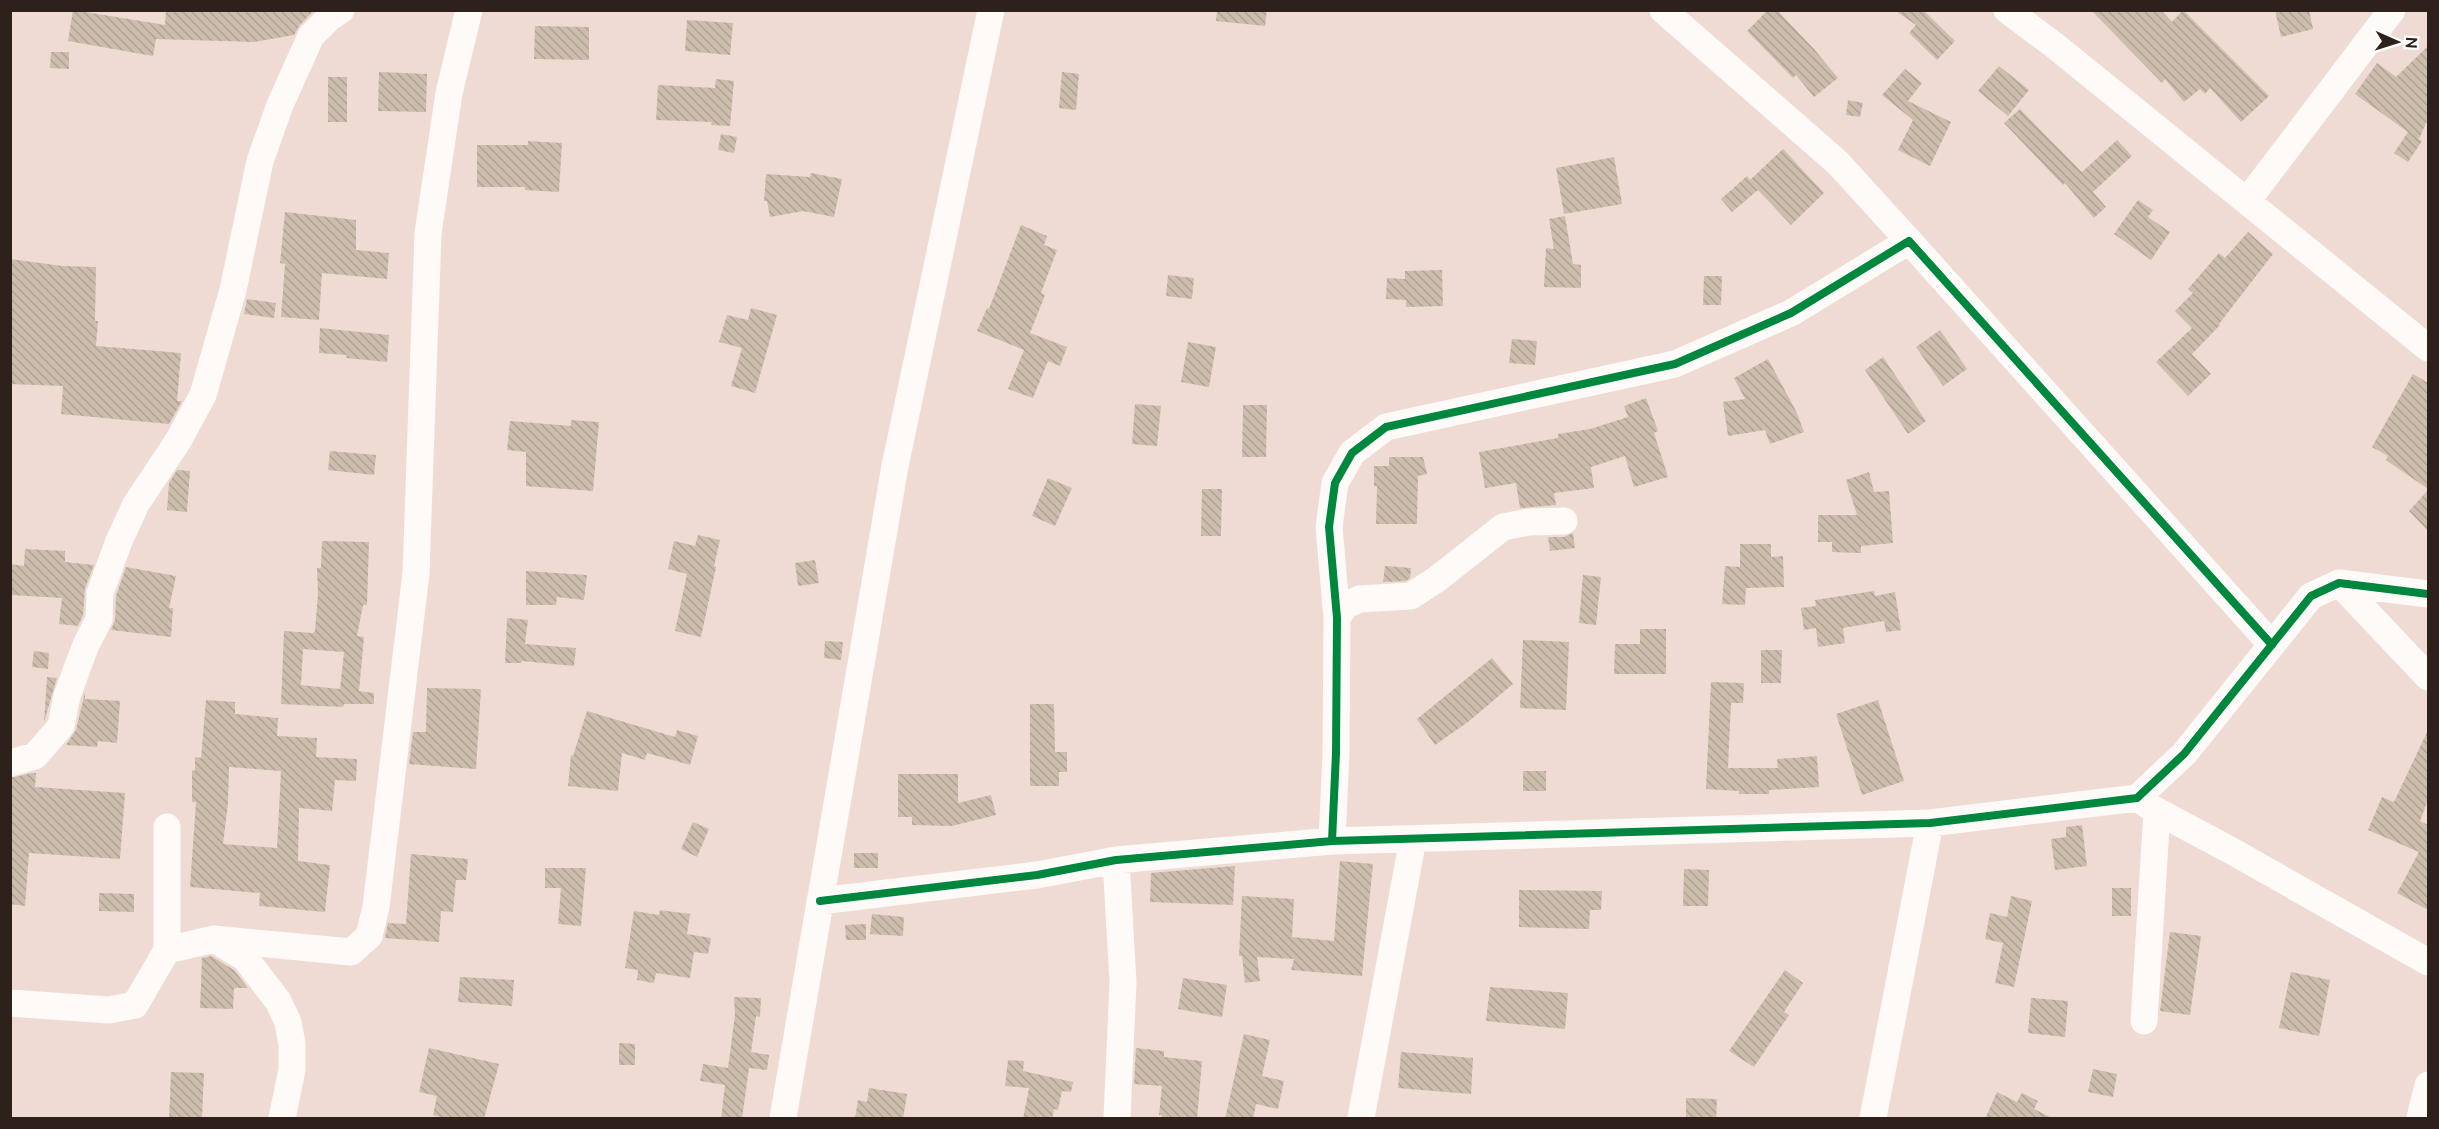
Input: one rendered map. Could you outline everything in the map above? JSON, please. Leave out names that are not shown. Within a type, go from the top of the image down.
[{"type":"street","points":[[10,763],[35,756],[61,726],[67,696],[85,647],[99,619],[100,593],[119,541],[136,504],[178,441],[203,395],[233,290],[260,161],[280,105],[311,36],[340,10]]},
{"type":"street","points":[[166,950],[214,939],[351,952],[369,936],[376,907],[416,573],[428,233],[449,93],[469,10]]},
{"type":"street","points":[[783,1119],[895,466],[991,10]]},
{"type":"street","points":[[1663,10],[1838,163],[2272,645]]},
{"type":"street","points":[[2007,10],[2054,45],[2428,348]]},
{"type":"street","points":[[2247,201],[2392,10]]},
{"type":"street","points":[[1332,841],[1336,753],[1337,618],[1329,527],[1335,483],[1352,453],[1386,427],[1675,364],[1791,313],[1909,241]]},
{"type":"street","points":[[1337,618],[1345,606],[1359,598],[1411,596],[1437,579],[1503,527],[1529,522],[1564,521]]},
{"type":"street","points":[[2339,583],[2428,677]]},
{"type":"street","points":[[2144,1021],[2147,804],[2184,754],[2311,596],[2339,583],[2428,594]]},
{"type":"street","points":[[820,901],[1036,875],[1116,860],[1332,841],[1930,823],[2147,804],[2428,962]]},
{"type":"street","points":[[1873,1119],[1930,823]]},
{"type":"street","points":[[10,1003],[110,1010],[135,1005],[166,950],[167,827]]},
{"type":"street","points":[[1361,1119],[1413,839]]},
{"type":"street","points":[[1116,860],[1123,982],[1117,1119]]},
{"type":"street","points":[[214,939],[245,958],[278,1001],[288,1022],[292,1044],[292,1070],[282,1119]]},
{"type":"street","points":[[2420,1119],[2428,1085]]},
{"type":"building","points":[[73,10],[165,25],[166,10],[314,10],[294,35],[254,42],[156,39],[153,56],[68,41]]},
{"type":"building","points":[[1217,10],[1267,10],[1265,26],[1216,21]]},
{"type":"building","points":[[1768,10],[1777,10],[1838,78],[1814,97],[1796,75],[1793,78],[1747,31]]},
{"type":"building","points":[[1894,10],[1923,10],[1955,41],[1937,60],[1909,33],[1916,25]]},
{"type":"building","points":[[2091,10],[2161,10],[2172,22],[2183,10],[2269,96],[2241,122],[2210,88],[2205,94],[2200,89],[2184,102],[2165,79],[2162,83]]},
{"type":"building","points":[[2275,10],[2309,10],[2313,29],[2281,37]]},
{"type":"building","points":[[687,20],[733,23],[730,55],[685,51]]},
{"type":"building","points":[[535,26],[589,27],[589,60],[534,59]]},
{"type":"building","points":[[2428,46],[2428,119],[2419,139],[2422,141],[2408,162],[2394,153],[2408,132],[2355,94],[2377,63],[2396,77]]},
{"type":"building","points":[[51,52],[69,52],[69,69],[50,68]]},
{"type":"building","points":[[1999,66],[2029,90],[2008,116],[1978,91]]},
{"type":"building","points":[[1905,69],[1922,83],[1908,101],[1951,122],[1930,166],[1898,150],[1913,120],[1882,95]]},
{"type":"building","points":[[379,72],[427,74],[426,112],[378,111]]},
{"type":"building","points":[[1062,72],[1079,74],[1076,110],[1059,108]]},
{"type":"building","points":[[328,77],[347,77],[347,122],[328,122]]},
{"type":"building","points":[[716,79],[734,81],[730,126],[711,125],[712,122],[656,120],[658,85],[715,88]]},
{"type":"building","points":[[1848,100],[1863,103],[1860,117],[1846,115]]},
{"type":"building","points":[[2020,109],[2082,172],[2117,140],[2132,156],[2093,192],[2106,207],[2094,218],[2065,183],[2063,185],[2004,123]]},
{"type":"building","points":[[721,134],[737,137],[734,153],[718,150]]},
{"type":"building","points":[[528,141],[562,143],[559,192],[525,190],[525,187],[477,187],[477,145],[528,145]]},
{"type":"building","points":[[1783,149],[1824,193],[1791,225],[1758,190],[1732,212],[1721,199],[1747,176],[1750,180]]},
{"type":"building","points":[[1614,157],[1622,204],[1564,214],[1556,168]]},
{"type":"building","points":[[811,173],[842,179],[834,217],[803,211],[770,217],[767,201],[764,201],[766,174],[810,177]]},
{"type":"building","points":[[2138,200],[2153,210],[2148,217],[2170,232],[2151,260],[2114,234]]},
{"type":"building","points":[[285,212],[356,220],[356,250],[389,253],[387,279],[322,273],[319,320],[281,317],[285,264],[280,263]]},
{"type":"building","points":[[1565,216],[1573,264],[1581,265],[1581,288],[1544,287],[1546,248],[1554,249],[1549,219]]},
{"type":"building","points":[[1021,225],[1047,236],[1044,245],[1057,250],[1041,293],[1045,295],[1030,333],[1067,347],[1060,366],[1048,361],[1033,398],[1008,389],[1024,350],[977,331],[987,308],[989,309]]},
{"type":"building","points":[[2248,232],[2273,254],[2220,325],[2192,354],[2211,374],[2188,396],[2156,362],[2192,328],[2175,311],[2193,293],[2188,289],[2219,253],[2225,258]]},
{"type":"building","points":[[10,259],[62,266],[96,267],[95,321],[98,321],[96,346],[181,353],[177,401],[182,401],[169,424],[61,414],[63,386],[10,384]]},
{"type":"building","points":[[1442,270],[1443,306],[1406,307],[1406,300],[1386,299],[1387,278],[1405,279],[1405,271]]},
{"type":"building","points":[[1168,275],[1194,278],[1192,299],[1166,296]]},
{"type":"building","points":[[1704,276],[1722,276],[1721,305],[1703,305]]},
{"type":"building","points":[[247,299],[276,303],[274,318],[244,314]]},
{"type":"building","points":[[751,308],[777,315],[755,393],[731,386],[742,348],[719,342],[727,315],[748,320]]},
{"type":"building","points":[[320,328],[389,335],[387,362],[319,353]]},
{"type":"building","points":[[1940,330],[1967,369],[1943,386],[1916,347]]},
{"type":"building","points":[[1512,339],[1537,341],[1535,365],[1509,363]]},
{"type":"building","points":[[1188,342],[1216,347],[1209,387],[1181,382]]},
{"type":"building","points":[[1883,357],[1926,421],[1908,434],[1865,370]]},
{"type":"building","points":[[1768,359],[1796,411],[1804,432],[1770,444],[1765,430],[1728,436],[1723,402],[1745,399],[1734,378]]},
{"type":"building","points":[[2413,374],[2428,383],[2428,489],[2386,460],[2388,456],[2372,447]]},
{"type":"building","points":[[1646,398],[1658,431],[1654,433],[1668,477],[1634,487],[1625,456],[1591,467],[1594,488],[1554,493],[1556,505],[1520,508],[1516,483],[1485,488],[1479,452],[1558,438],[1558,434],[1590,429],[1628,417],[1624,406]]},
{"type":"building","points":[[1135,404],[1161,406],[1157,446],[1132,444]]},
{"type":"building","points":[[1243,405],[1267,405],[1266,457],[1242,457]]},
{"type":"building","points":[[571,420],[599,422],[593,491],[526,486],[526,452],[507,450],[510,421],[571,426]]},
{"type":"building","points":[[330,451],[376,455],[374,475],[328,470]]},
{"type":"building","points":[[1389,457],[1423,457],[1427,474],[1418,476],[1417,524],[1376,524],[1377,486],[1374,486],[1374,466],[1389,466]]},
{"type":"building","points":[[177,470],[190,471],[187,512],[167,510],[169,483]]},
{"type":"building","points":[[1869,472],[1874,492],[1889,491],[1893,543],[1861,546],[1861,553],[1832,552],[1832,542],[1818,542],[1818,515],[1857,515],[1846,480]]},
{"type":"building","points":[[1048,478],[1072,488],[1055,526],[1032,516]]},
{"type":"building","points":[[1202,489],[1222,489],[1221,536],[1201,536]]},
{"type":"building","points":[[2428,490],[2428,531],[2409,511]]},
{"type":"building","points":[[1573,533],[1575,548],[1550,551],[1548,537],[1564,537]]},
{"type":"building","points":[[698,535],[720,540],[701,637],[675,631],[687,574],[668,569],[674,541],[695,546]]},
{"type":"building","points":[[322,541],[369,542],[367,605],[363,605],[357,636],[364,637],[359,691],[374,693],[374,704],[344,704],[343,707],[281,704],[284,631],[313,633],[315,631],[318,594],[317,568],[321,568]],"holes":[[[303,649],[344,652],[340,689],[301,685]]]},
{"type":"building","points":[[1740,544],[1771,544],[1771,557],[1783,556],[1784,587],[1746,588],[1745,605],[1722,604],[1725,566],[1740,567]]},
{"type":"building","points":[[25,549],[65,551],[65,562],[94,565],[85,588],[83,615],[78,626],[59,624],[62,598],[10,595],[10,564],[24,566]]},
{"type":"building","points":[[815,560],[819,583],[798,586],[795,563]]},
{"type":"building","points":[[1385,566],[1411,568],[1410,578],[1406,581],[1383,582]]},
{"type":"building","points":[[126,567],[176,576],[169,608],[173,608],[171,637],[111,630],[115,620],[116,596]]},
{"type":"building","points":[[526,571],[587,575],[584,600],[557,597],[556,605],[526,605]]},
{"type":"building","points":[[1583,575],[1601,577],[1596,625],[1579,623]]},
{"type":"building","points":[[1874,591],[1875,596],[1895,592],[1901,630],[1886,632],[1884,621],[1843,628],[1845,643],[1818,647],[1816,628],[1804,630],[1801,608],[1816,606],[1815,600]]},
{"type":"building","points":[[507,618],[528,620],[525,644],[576,648],[574,666],[522,661],[521,663],[505,663]]},
{"type":"building","points":[[1640,629],[1666,629],[1666,674],[1614,674],[1615,644],[1640,644]]},
{"type":"building","points":[[1523,640],[1569,642],[1566,710],[1520,708]]},
{"type":"building","points":[[825,641],[843,642],[841,660],[824,658]]},
{"type":"building","points":[[1761,650],[1782,650],[1781,683],[1761,683]]},
{"type":"building","points":[[34,651],[49,653],[48,669],[32,667]]},
{"type":"building","points":[[1492,658],[1513,684],[1468,722],[1435,745],[1417,719]]},
{"type":"building","points":[[47,677],[57,678],[44,722]]},
{"type":"building","points":[[1711,682],[1744,683],[1743,703],[1731,703],[1728,768],[1778,768],[1777,759],[1817,756],[1819,787],[1769,790],[1769,794],[1739,794],[1739,791],[1706,789]]},
{"type":"building","points":[[427,688],[481,689],[476,769],[409,764],[413,732],[426,732]]},
{"type":"building","points":[[85,692],[85,699],[120,701],[117,743],[98,741],[97,747],[66,745],[76,730]]},
{"type":"building","points":[[206,700],[235,702],[235,714],[278,718],[277,736],[317,738],[316,757],[357,759],[356,781],[335,780],[332,811],[299,808],[298,861],[330,865],[325,912],[259,906],[260,893],[190,887],[196,802],[192,802],[192,770],[195,771],[195,757],[201,758]],"holes":[[[229,767],[281,771],[277,848],[223,844]]]},
{"type":"building","points":[[1878,700],[1904,781],[1862,795],[1836,714]]},
{"type":"building","points":[[1030,704],[1054,704],[1055,752],[1067,752],[1067,772],[1059,772],[1059,786],[1030,786]]},
{"type":"building","points":[[587,711],[675,737],[677,730],[698,736],[690,765],[647,753],[645,760],[622,753],[618,791],[568,786],[571,755],[573,756]]},
{"type":"building","points":[[2428,730],[2428,800],[2420,821],[2428,825],[2428,910],[2397,893],[2419,852],[2368,830],[2382,797],[2394,802]]},
{"type":"building","points":[[1523,771],[1546,771],[1546,791],[1523,791]]},
{"type":"building","points":[[36,773],[35,787],[125,793],[120,859],[29,853],[25,906],[10,904],[10,778]]},
{"type":"building","points":[[898,774],[958,774],[958,803],[991,795],[996,815],[952,826],[912,825],[912,817],[898,817]]},
{"type":"building","points":[[693,822],[709,829],[697,857],[681,849]]},
{"type":"building","points":[[2082,825],[2087,866],[2055,870],[2051,839],[2066,837],[2066,827]]},
{"type":"building","points":[[854,853],[878,853],[878,868],[854,868]]},
{"type":"building","points":[[411,854],[468,859],[466,880],[456,880],[453,912],[441,911],[439,942],[385,938],[388,923],[406,924]]},
{"type":"building","points":[[1340,861],[1373,864],[1362,976],[1291,970],[1294,959],[1257,957],[1260,981],[1245,983],[1242,956],[1239,956],[1242,896],[1294,899],[1292,937],[1334,941]]},
{"type":"building","points":[[1235,866],[1233,905],[1150,902],[1151,873]]},
{"type":"building","points":[[545,868],[586,868],[581,926],[558,924],[561,888],[545,888]]},
{"type":"building","points":[[1684,869],[1709,870],[1708,906],[1683,906]]},
{"type":"building","points":[[2112,888],[2131,888],[2131,916],[2112,916]]},
{"type":"building","points":[[1519,890],[1602,891],[1601,910],[1590,910],[1589,929],[1519,927]]},
{"type":"building","points":[[99,893],[134,894],[134,912],[99,911]]},
{"type":"building","points":[[2011,896],[2032,901],[2014,987],[1995,983],[2003,943],[1985,939],[1990,913],[2007,917]]},
{"type":"building","points":[[660,910],[690,914],[687,934],[711,938],[708,954],[694,952],[690,978],[656,973],[654,983],[637,980],[638,970],[625,968],[634,911],[659,915]]},
{"type":"building","points":[[872,914],[904,917],[903,936],[870,934]]},
{"type":"building","points":[[866,924],[866,940],[846,940],[845,925]]},
{"type":"building","points":[[2170,932],[2201,936],[2190,1015],[2160,1011]]},
{"type":"building","points":[[211,956],[234,970],[248,988],[234,988],[233,1009],[200,1008],[202,958]]},
{"type":"building","points":[[1785,970],[1803,983],[1784,1012],[1789,1015],[1754,1067],[1729,1051]]},
{"type":"building","points":[[2291,972],[2330,980],[2319,1036],[2279,1028]]},
{"type":"building","points":[[460,977],[514,980],[512,1006],[458,1002]]},
{"type":"building","points":[[1183,978],[1227,985],[1222,1017],[1178,1009]]},
{"type":"building","points":[[1490,987],[1568,993],[1565,1029],[1486,1021]]},
{"type":"building","points":[[734,997],[761,998],[760,1017],[756,1016],[751,1052],[769,1055],[767,1070],[749,1068],[742,1119],[721,1119],[725,1085],[700,1081],[703,1064],[728,1068],[735,1015]]},
{"type":"building","points":[[2031,998],[2068,1001],[2065,1037],[2028,1033]]},
{"type":"building","points":[[1244,1034],[1270,1040],[1262,1076],[1284,1081],[1278,1109],[1256,1104],[1253,1119],[1225,1119]]},
{"type":"building","points":[[619,1043],[635,1044],[635,1065],[619,1065]]},
{"type":"building","points":[[429,1048],[499,1064],[484,1119],[448,1119],[433,1115],[437,1096],[419,1092]]},
{"type":"building","points":[[1136,1048],[1164,1051],[1164,1057],[1202,1061],[1197,1119],[1162,1119],[1162,1115],[1159,1115],[1162,1086],[1134,1084]]},
{"type":"building","points":[[1401,1052],[1473,1058],[1471,1094],[1398,1088]]},
{"type":"building","points":[[1008,1060],[1024,1061],[1023,1071],[1073,1082],[1071,1092],[1062,1091],[1058,1110],[1054,1109],[1052,1119],[1023,1119],[1029,1088],[1005,1086]]},
{"type":"building","points":[[2093,1069],[2117,1074],[2113,1097],[2088,1092]]},
{"type":"building","points":[[171,1072],[204,1073],[202,1119],[169,1119]]},
{"type":"building","points":[[869,1088],[907,1094],[903,1119],[855,1119],[858,1100],[867,1102]]},
{"type":"building","points":[[1997,1092],[2017,1102],[2022,1093],[2038,1101],[2034,1109],[2054,1119],[1985,1119]]},
{"type":"building","points":[[1686,1098],[1717,1099],[1716,1119],[1686,1119]]},
{"type":"cycle path","points":[[1332,841],[1336,753],[1337,618],[1329,527],[1335,483],[1352,453],[1386,427],[1675,364],[1791,313],[1909,241],[2272,645]]},
{"type":"cycle path","points":[[820,901],[1037,875],[1116,860],[1332,841],[1930,823],[2137,798],[2184,754],[2311,596],[2339,583],[2428,594]]}]
